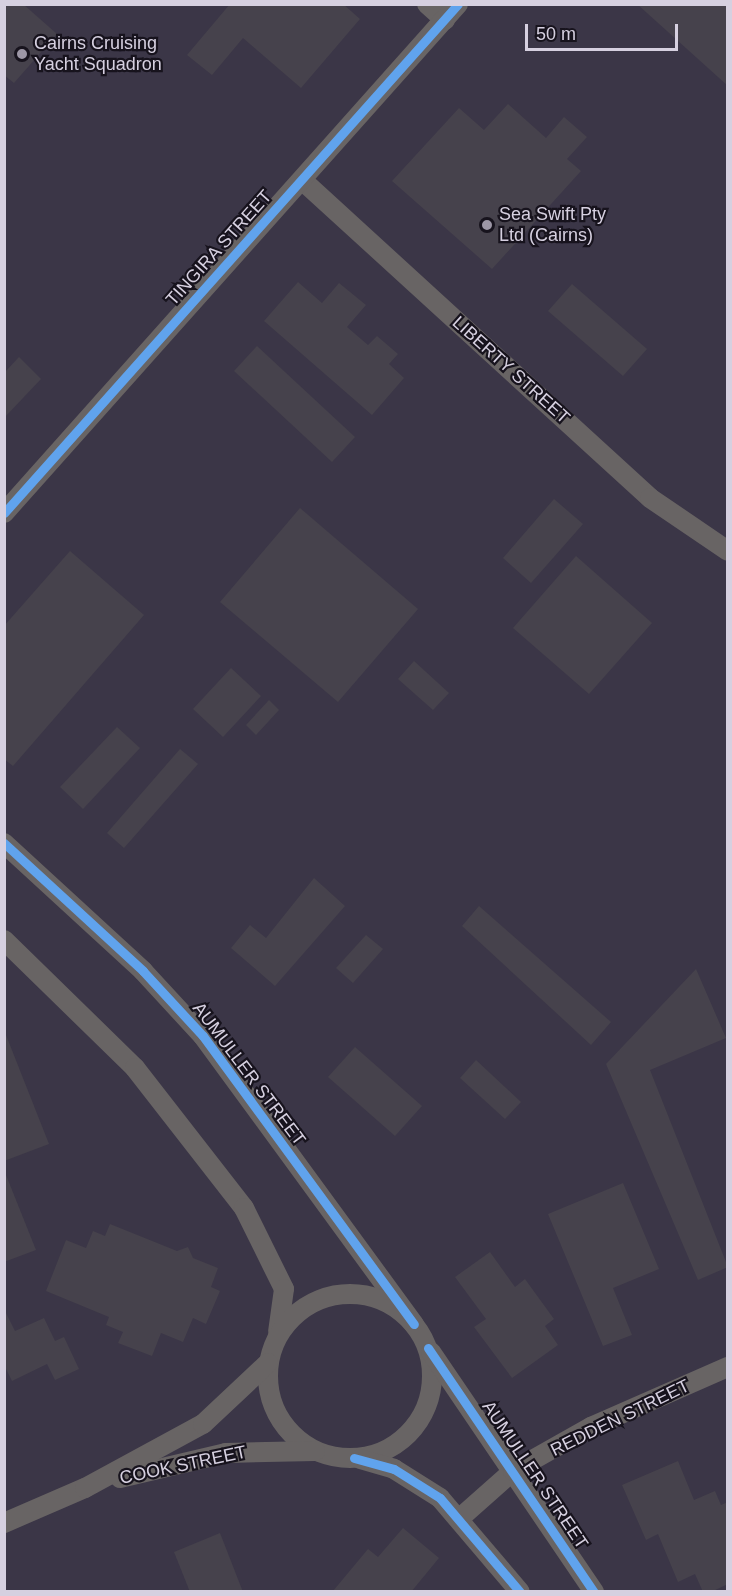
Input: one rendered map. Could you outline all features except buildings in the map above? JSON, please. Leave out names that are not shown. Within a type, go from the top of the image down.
[{"type":"street","points":[[427,4],[445,20]]},
{"type":"street","name":"TINGIRA STREET","points":[[4,513],[458,4]]},
{"type":"street","name":"LIBERTY STREET","points":[[302,180],[650,498],[728,551]]},
{"type":"street","name":"AUMULLER STREET","points":[[4,843],[134,963],[203,1036],[414,1324]]},
{"type":"street","points":[[4,940],[135,1068],[244,1208],[284,1289],[277,1337],[268,1363],[268,1390],[278,1416],[295,1437],[318,1451],[354,1458],[420,1484],[460,1518],[520,1592]]},
{"type":"street","points":[[277,1337],[293,1316],[315,1301],[342,1294],[369,1296],[394,1306],[414,1324],[428,1348],[432,1373],[419,1421],[401,1440],[354,1458]]},
{"type":"street","name":"AUMULLER STREET","points":[[428,1348],[594,1592]]},
{"type":"street","name":"COOK STREET","points":[[4,1523],[85,1488],[203,1424],[268,1363]]},
{"type":"street","name":"REDDEN STREET","points":[[460,1518],[513,1471],[591,1427],[728,1367]]},
{"type":"street","name":"COOK STREET","points":[[85,1488],[226,1453],[318,1451]]},
{"type":"shaded area","points":[[5,5],[727,5],[727,1591],[5,1591]]},
{"type":"cycle path","points":[[4,513],[458,4]]},
{"type":"cycle path","points":[[4,843],[143,971],[203,1036],[414,1324]]},
{"type":"cycle path","points":[[428,1348],[594,1592]]},
{"type":"cycle path","points":[[354,1458],[394,1469],[440,1498],[520,1592]]},
{"type":"place","name":"Cairns Cruising Yacht Squadron","points":[[22,54]]},
{"type":"place","name":"Sea Swift Pty Ltd (Cairns)","points":[[487,225]]}]
